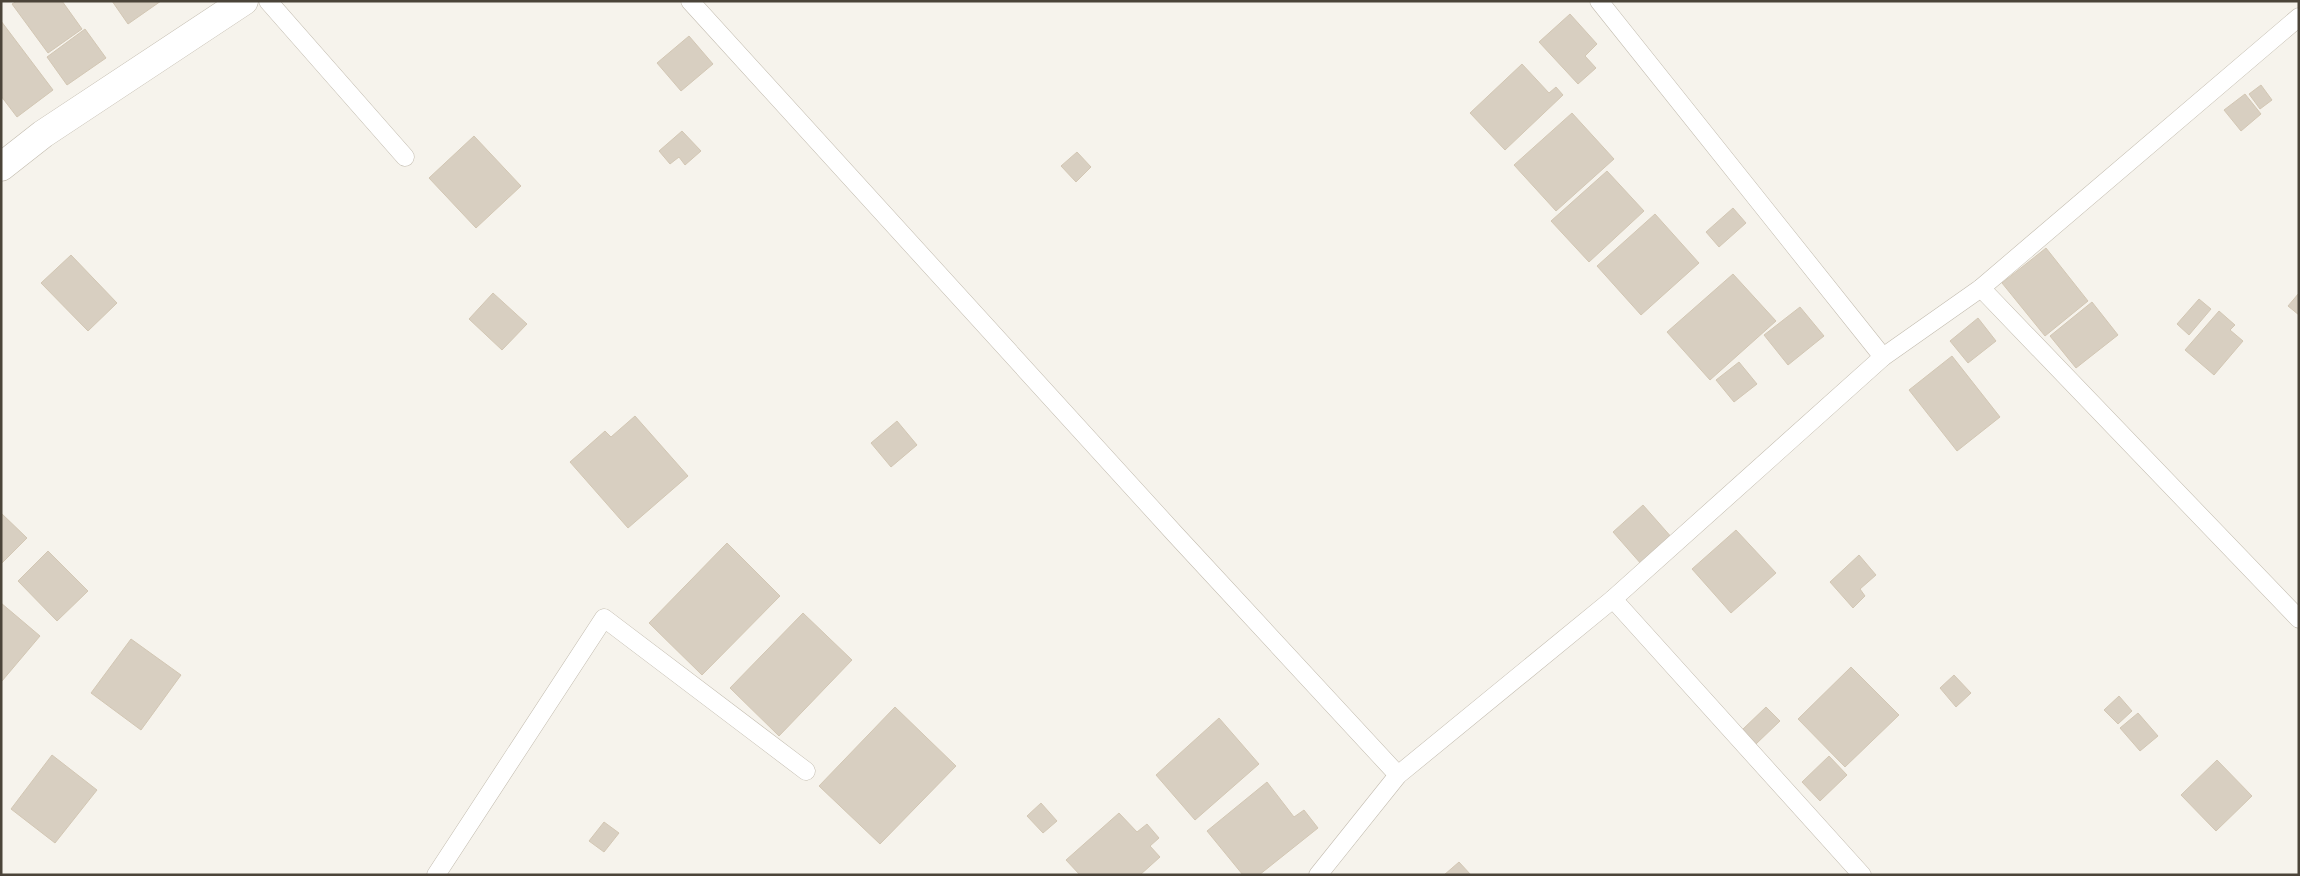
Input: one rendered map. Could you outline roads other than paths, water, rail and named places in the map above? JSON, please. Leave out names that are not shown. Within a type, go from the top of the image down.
[{"type":"street","points":[[1,167],[43,134],[244,1]]},
{"type":"lane","points":[[268,1],[405,157]]},
{"type":"lane","points":[[690,1],[1175,534],[1398,775]]},
{"type":"lane","points":[[1599,1],[1883,357]]},
{"type":"lane","points":[[1318,875],[1398,775],[1613,598],[1883,357],[1981,288],[2299,17]]},
{"type":"lane","points":[[1981,288],[2299,618]]},
{"type":"lane","points":[[1613,598],[1862,875]]},
{"type":"lane","points":[[436,875],[604,618],[806,771]]}]
